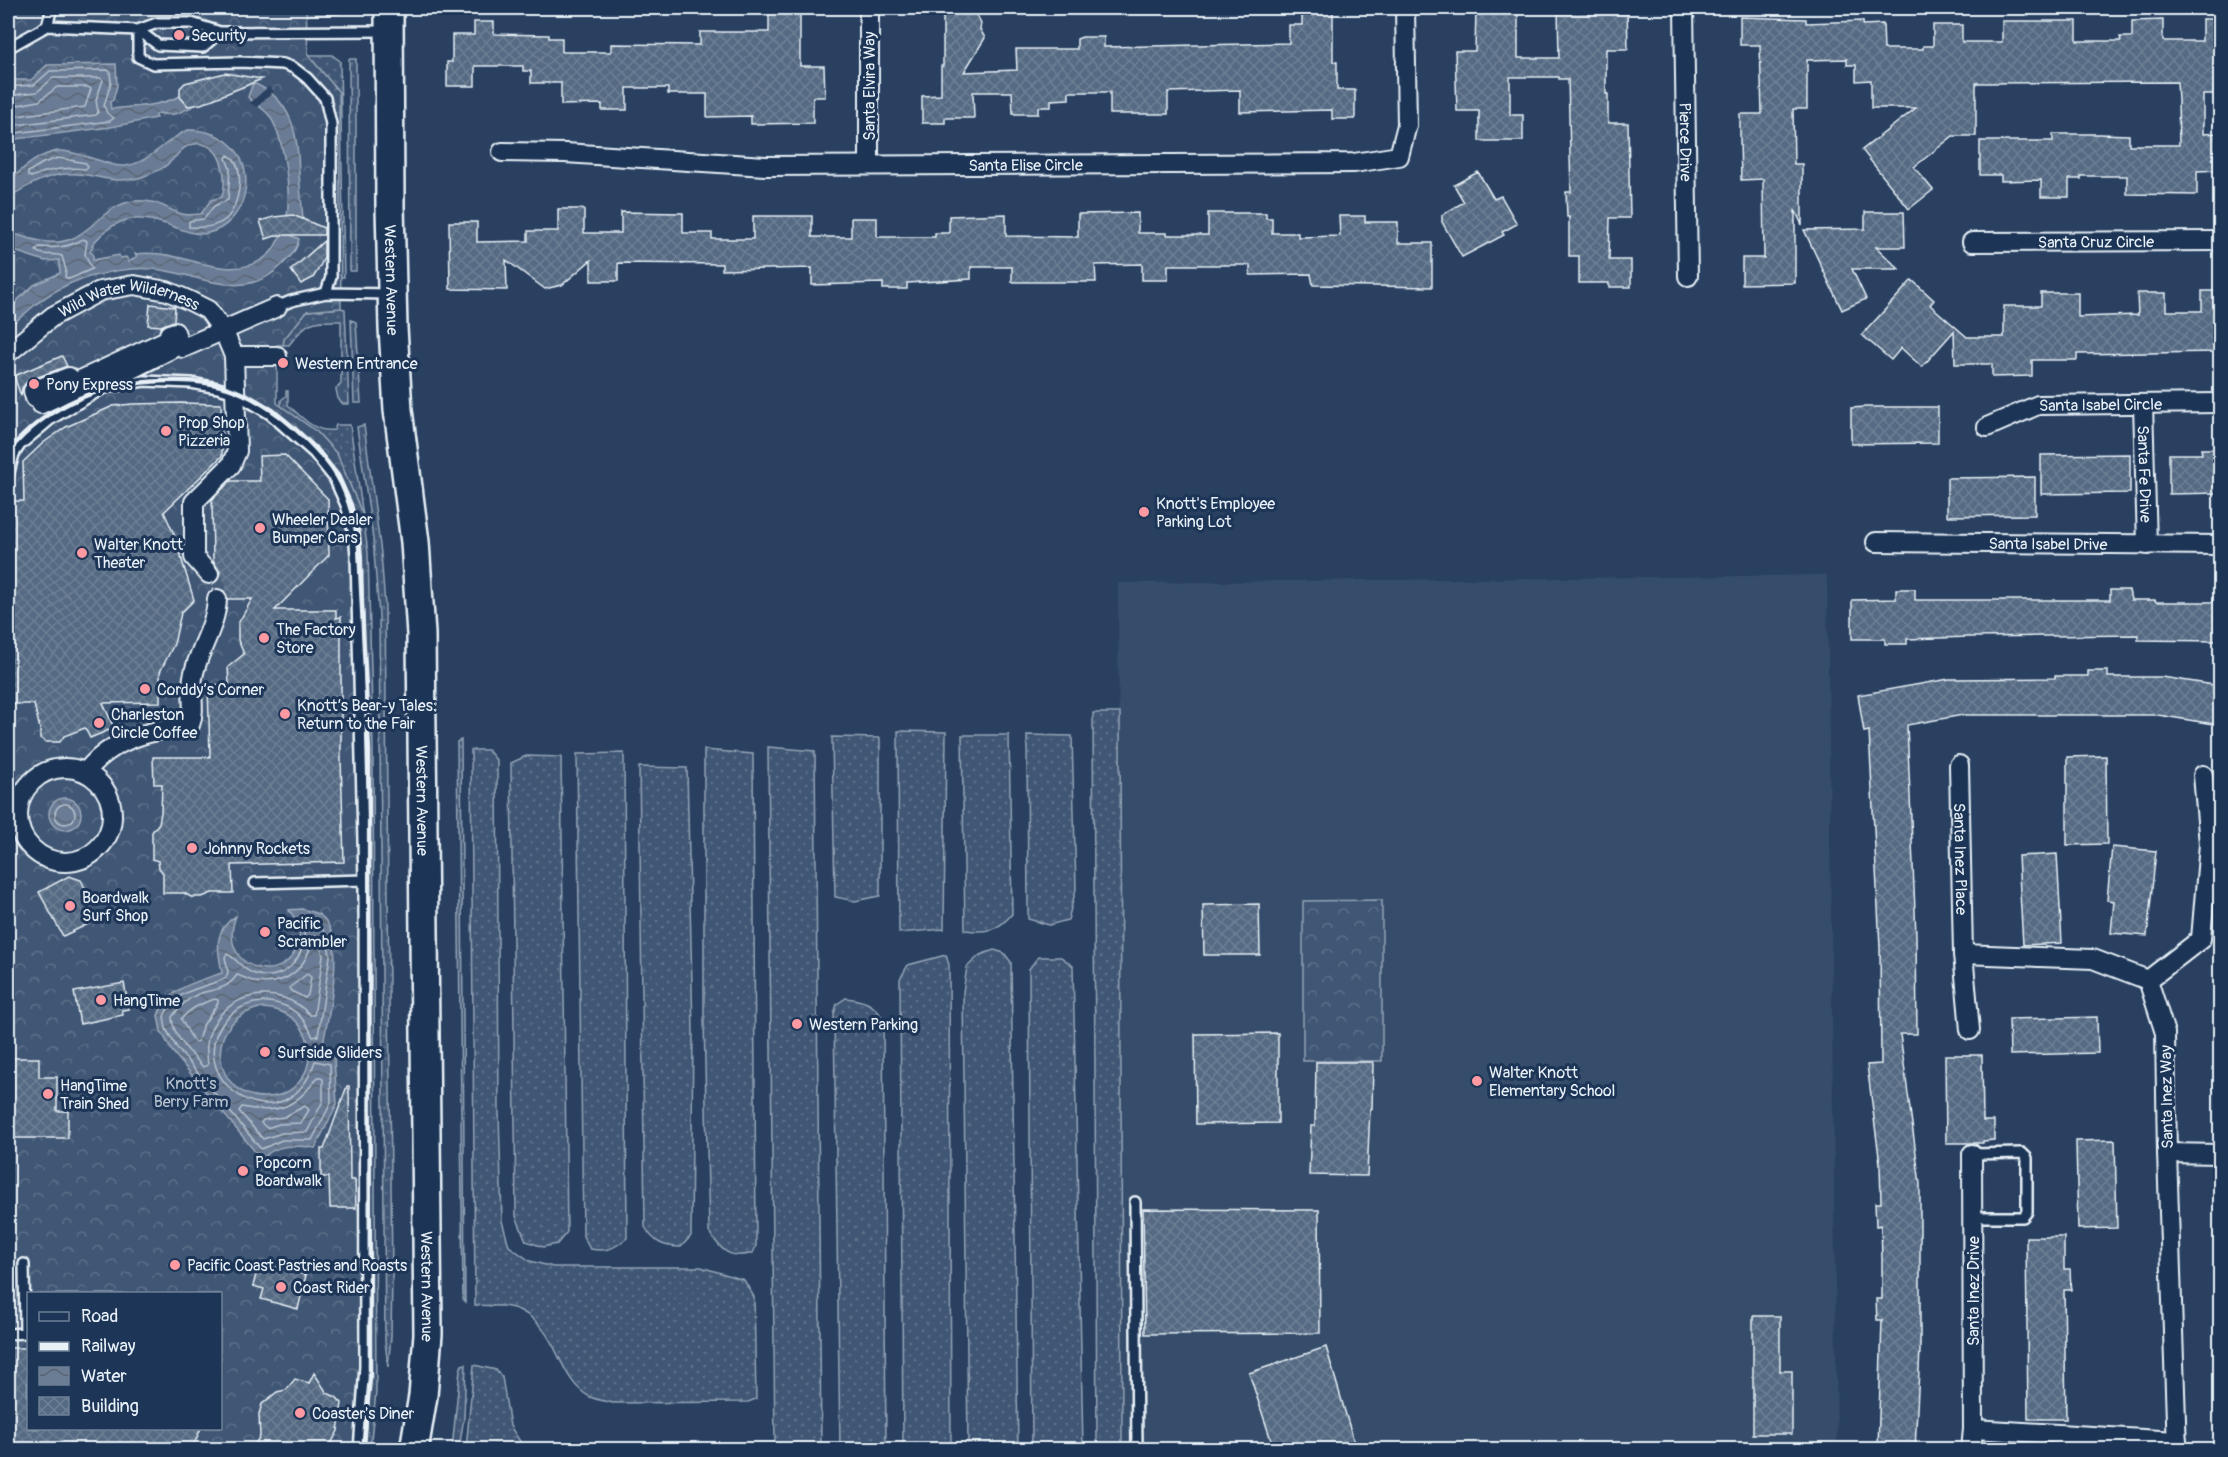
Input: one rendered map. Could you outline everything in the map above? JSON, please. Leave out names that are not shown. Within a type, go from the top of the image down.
[{"type":"main road","name":"Western Avenue","points":[[389,19],[392,294],[398,410],[415,542],[421,634],[428,1334],[423,1396],[414,1449]]},
{"type":"street","name":"Santa Elvira Way","points":[[869,8],[869,165]]},
{"type":"street","name":"Santa Elise Circle","points":[[502,152],[565,153],[765,166],[1354,163],[1400,156],[1407,125],[1405,8]]},
{"type":"street","name":"Pierce Drive","points":[[1684,8],[1689,276]]},
{"type":"street","name":"Santa Cruz Circle","points":[[1972,242],[2220,242]]},
{"type":"street","name":"Wild Water Wilderness","points":[[8,353],[53,316],[100,291],[134,285],[167,291],[208,310],[224,332],[234,356],[237,451],[235,460],[194,502],[194,557],[209,574]]},
{"type":"street","points":[[183,348],[277,307]]},
{"type":"street","points":[[175,332],[178,340],[41,404],[33,391],[69,377],[72,384],[171,338],[169,333],[175,332]]},
{"type":"street","points":[[234,356],[277,356]]},
{"type":"street","name":"Santa Isabel Circle","points":[[1987,427],[2038,405],[2220,403]]},
{"type":"street","name":"Santa Fe Drive","points":[[2143,404],[2147,545]]},
{"type":"street","name":"Santa Isabel Drive","points":[[1876,542],[2220,545]]},
{"type":"street","points":[[86,772],[109,749],[153,732],[190,725],[193,677],[215,616],[217,599]]},
{"type":"street","name":"Santa Inez Place","points":[[1959,765],[1963,954],[1970,1030]]},
{"type":"street","points":[[71,768],[86,772],[106,791],[111,803],[113,817],[104,843],[85,858],[69,862],[53,860],[38,854],[27,843],[20,828],[18,812],[21,797],[30,784],[48,771],[71,768]]},
{"type":"street","points":[[1963,954],[2093,959],[2148,980],[2201,939],[2209,844],[2204,775]]},
{"type":"street","name":"Santa Inez Way","points":[[2148,980],[2165,1033],[2177,1445]]},
{"type":"street","points":[[2167,1153],[2220,1154]]},
{"type":"street","name":"Santa Inez Drive","points":[[1971,1449],[1973,1429],[1972,1154]]},
{"type":"street","points":[[1973,1429],[2177,1445]]},
{"type":"lane","points":[[47,26],[52,8]]},
{"type":"lane","points":[[8,48],[47,26],[138,30],[157,23],[191,23],[220,32],[389,19]]},
{"type":"lane","points":[[138,30],[158,45],[202,47],[220,32]]},
{"type":"lane","points":[[138,30],[138,57],[153,64],[239,62],[283,64],[294,68],[307,78],[325,98],[331,124],[331,277],[326,292]]},
{"type":"lane","points":[[277,307],[326,292],[392,294]]},
{"type":"lane","points":[[8,476],[14,454],[20,446],[51,419],[104,388],[183,348]]},
{"type":"lane","points":[[104,388],[144,381],[191,383],[235,393],[270,414],[314,453],[334,478],[346,505],[354,533],[358,607],[364,880],[365,1366],[359,1449]]},
{"type":"lane","points":[[255,883],[364,880]]},
{"type":"lane","points":[[1972,1154],[2022,1153],[2027,1158],[2026,1212],[2023,1217],[1972,1217]]},
{"type":"lane","points":[[1135,1202],[1137,1449]]},
{"type":"lane","points":[[8,1334],[25,1332],[24,1264]]},
{"type":"shaded area","name":"Walter Knott Elementary School","points":[[1827,575],[1837,1449],[1122,1449],[1118,583]]},
{"type":"green space","name":"Knott's Berry Farm","points":[[8,8],[306,8],[308,55],[339,92],[341,308],[307,311],[284,339],[283,345],[277,345],[277,403],[317,432],[337,454],[363,516],[368,553],[373,750],[376,1392],[370,1449],[8,1449]]},
{"type":"green space","points":[[306,8],[338,8],[339,14],[305,15]]},
{"type":"green space","points":[[308,55],[332,55],[340,61],[344,277],[340,277],[339,92]]},
{"type":"green space","points":[[349,59],[356,59],[356,271],[350,271]]},
{"type":"green space","points":[[345,309],[349,404],[343,404],[338,399],[336,389],[341,384],[341,321],[322,321],[306,326],[289,345],[283,345],[284,339],[307,311]]},
{"type":"green space","points":[[351,320],[356,322],[361,403],[354,403]]},
{"type":"green space","points":[[286,391],[288,391],[288,405],[314,427],[334,430],[336,425],[350,425],[363,516],[337,454],[317,432],[281,406],[281,400],[286,396]]},
{"type":"green space","points":[[364,425],[381,553],[385,606],[392,1277],[388,1367],[385,1341],[379,616],[373,539],[357,427]]},
{"type":"green space","points":[[1093,713],[1120,713],[1122,1450],[1097,1449]]},
{"type":"green space","points":[[898,731],[946,732],[944,929],[899,933]]},
{"type":"green space","points":[[962,735],[1009,735],[1012,914],[1002,924],[985,931],[965,930]]},
{"type":"green space","points":[[1027,735],[1072,736],[1076,889],[1068,920],[1049,925],[1028,919]]},
{"type":"green space","points":[[832,737],[880,738],[880,896],[855,901],[835,897]]},
{"type":"green space","points":[[461,740],[465,1302],[463,1300],[457,742]]},
{"type":"green space","points":[[768,747],[815,751],[821,1449],[775,1449]]},
{"type":"green space","points":[[471,750],[488,750],[497,761],[499,1113],[502,1221],[509,1246],[530,1261],[553,1267],[701,1267],[744,1280],[754,1297],[756,1399],[748,1402],[613,1403],[590,1397],[571,1379],[544,1330],[534,1320],[510,1307],[475,1305]]},
{"type":"green space","points":[[704,750],[753,754],[756,1246],[753,1253],[745,1255],[726,1252],[709,1232],[704,1022]]},
{"type":"green space","points":[[624,753],[627,1238],[610,1249],[596,1250],[590,1249],[583,1236],[577,754]]},
{"type":"green space","points":[[526,756],[561,757],[567,1232],[557,1244],[543,1247],[526,1241],[516,1216],[511,763]]},
{"type":"green space","points":[[639,767],[687,768],[693,1032],[691,1236],[681,1247],[660,1243],[645,1227]]},
{"type":"green space","points":[[1382,900],[1382,1061],[1303,1061],[1303,901]]},
{"type":"green space","points":[[994,950],[1004,953],[1011,962],[1018,1449],[968,1449],[963,992],[967,967],[980,955]]},
{"type":"green space","points":[[946,955],[949,965],[951,1449],[903,1449],[900,979],[908,965]]},
{"type":"green space","points":[[1038,957],[1061,957],[1073,966],[1083,1449],[1032,1449],[1029,969]]},
{"type":"green space","points":[[846,998],[868,1003],[883,1019],[886,1449],[840,1449],[834,1014],[837,1004]]},
{"type":"green space","points":[[466,1364],[464,1417],[459,1449],[452,1449],[460,1370],[462,1365]]},
{"type":"green space","points":[[474,1365],[496,1370],[502,1377],[510,1426],[525,1449],[466,1449]]},
{"type":"water","points":[[116,64],[117,86],[113,100],[110,102],[111,109],[155,104],[180,96],[183,100],[199,103],[174,114],[159,113],[156,118],[111,127],[8,140],[8,87],[13,80],[31,80],[47,65]]},
{"type":"water","points":[[253,83],[277,98],[291,120],[297,145],[303,220],[287,216],[287,178],[282,148],[274,123],[268,114],[248,97]]},
{"type":"water","points":[[188,130],[207,132],[219,137],[234,148],[241,159],[246,185],[244,198],[231,220],[220,228],[204,234],[188,232],[152,220],[131,219],[111,227],[92,245],[90,252],[93,254],[93,260],[119,255],[120,258],[126,257],[129,262],[137,256],[135,254],[155,254],[233,268],[257,262],[269,254],[281,235],[290,235],[299,239],[297,247],[282,265],[267,277],[251,283],[235,285],[169,271],[120,270],[89,277],[65,286],[49,295],[8,326],[8,309],[34,285],[60,273],[59,260],[45,261],[8,249],[8,232],[39,241],[63,241],[79,235],[115,207],[134,201],[154,203],[184,215],[201,214],[211,200],[222,197],[224,174],[215,151],[209,146],[194,144],[184,148],[161,169],[139,178],[120,180],[76,174],[59,175],[36,182],[8,197],[8,183],[30,163],[44,155],[58,151],[114,165],[134,164]]},
{"type":"water","points":[[65,798],[77,802],[81,814],[77,826],[65,830],[53,826],[49,814],[53,802]]},
{"type":"water","points":[[302,909],[320,915],[329,926],[334,941],[334,981],[321,1055],[334,1058],[337,1104],[315,1148],[286,1146],[267,1154],[262,1160],[172,1051],[161,1031],[158,1016],[162,1006],[175,992],[222,973],[218,942],[223,928],[236,916],[232,935],[236,950],[244,961],[256,967],[269,969],[282,965],[293,956],[299,940],[297,924],[289,910]],"holes":[[[259,1008],[281,1012],[296,1021],[306,1035],[309,1051],[307,1067],[300,1081],[286,1092],[268,1097],[249,1095],[235,1086],[225,1074],[221,1059],[221,1044],[228,1029],[240,1016]]]},
{"type":"pier","points":[[268,87],[274,91],[257,107],[250,103]]},
{"type":"building","points":[[769,8],[800,8],[800,66],[824,66],[825,97],[813,97],[813,123],[751,124],[751,116],[707,117],[707,94],[668,94],[668,88],[627,88],[627,110],[602,110],[602,104],[561,105],[561,83],[531,83],[531,71],[523,71],[523,66],[475,66],[475,86],[447,86],[447,62],[452,62],[452,35],[474,35],[474,22],[494,22],[494,34],[549,35],[549,38],[562,38],[562,52],[611,52],[611,44],[700,45],[700,32],[769,32]]},
{"type":"building","points":[[943,8],[973,8],[981,23],[980,29],[985,38],[964,72],[1017,70],[1016,49],[1077,49],[1077,39],[1082,37],[1104,37],[1104,47],[1289,43],[1289,25],[1302,25],[1302,8],[1333,8],[1333,62],[1337,62],[1337,90],[1355,90],[1355,119],[1332,119],[1332,110],[1240,112],[1240,90],[1168,92],[1168,114],[1110,114],[1110,92],[1069,92],[1069,99],[1051,100],[1051,107],[1038,107],[1038,114],[1013,114],[1012,92],[973,92],[974,118],[945,118],[945,123],[922,123],[922,96],[941,95]]},
{"type":"building","points":[[1476,8],[1518,8],[1518,58],[1559,58],[1558,8],[1627,8],[1628,49],[1606,49],[1606,94],[1608,94],[1608,123],[1628,123],[1630,218],[1610,218],[1609,260],[1631,260],[1631,287],[1609,287],[1609,283],[1579,283],[1579,256],[1569,256],[1569,217],[1567,217],[1566,192],[1571,192],[1568,79],[1510,77],[1510,115],[1523,115],[1523,141],[1479,141],[1479,111],[1457,111],[1455,51],[1475,51]]},
{"type":"building","points":[[1740,17],[1806,19],[1806,23],[1863,21],[1863,25],[1883,24],[1884,49],[1923,49],[1923,46],[1933,46],[1933,25],[1962,25],[1962,42],[2002,42],[2002,21],[2077,21],[2077,41],[2121,41],[2120,37],[2132,37],[2132,21],[2163,20],[2163,41],[2202,41],[2202,19],[2220,19],[2220,81],[2214,81],[2214,95],[2203,95],[2203,134],[2220,133],[2220,170],[2197,171],[2197,195],[2127,194],[2127,176],[2081,176],[2081,179],[2069,179],[2069,197],[2041,197],[2041,180],[2001,181],[2001,175],[1980,175],[1980,141],[2053,141],[2053,134],[2100,134],[2129,135],[2129,145],[2179,145],[2177,82],[1976,83],[1976,136],[1953,136],[1914,167],[1933,190],[1909,209],[1862,150],[1916,108],[1871,108],[1871,80],[1856,81],[1856,65],[1847,65],[1847,59],[1807,60],[1807,109],[1793,109],[1794,164],[1802,164],[1802,225],[1795,210],[1795,283],[1742,284],[1742,258],[1764,258],[1763,179],[1741,180],[1740,141],[1740,114],[1762,114],[1760,45],[1740,45]]},
{"type":"building","points":[[225,73],[262,79],[201,104],[188,106],[180,97],[180,88],[185,83]]},
{"type":"building","points":[[1478,172],[1494,199],[1501,196],[1517,224],[1502,232],[1504,235],[1462,257],[1442,222],[1442,215],[1464,202],[1454,185]]},
{"type":"building","points":[[558,209],[584,209],[584,233],[621,233],[621,212],[683,213],[683,233],[712,233],[712,239],[753,239],[753,216],[812,216],[812,237],[851,237],[851,218],[877,218],[877,237],[935,237],[935,233],[949,233],[949,216],[1006,214],[1006,236],[1078,237],[1078,214],[1138,213],[1138,233],[1208,235],[1208,213],[1266,213],[1266,218],[1272,218],[1272,233],[1298,233],[1298,237],[1340,236],[1339,216],[1365,216],[1365,222],[1398,222],[1398,243],[1432,243],[1432,287],[1313,285],[1311,274],[1250,275],[1250,265],[1168,265],[1168,280],[1142,280],[1142,264],[1095,265],[1096,282],[1012,282],[1012,267],[971,267],[971,279],[907,283],[907,289],[883,289],[883,283],[812,285],[812,268],[722,270],[722,264],[618,263],[618,281],[591,281],[591,260],[562,285],[545,289],[506,260],[507,290],[450,289],[449,222],[477,222],[477,242],[528,241],[528,231],[558,231]]},
{"type":"building","points":[[1865,212],[1904,212],[1905,247],[1876,247],[1899,269],[1852,269],[1866,299],[1842,310],[1804,230],[1865,229]]},
{"type":"building","points":[[293,215],[324,228],[324,235],[278,235],[266,239],[260,221]]},
{"type":"building","points":[[324,241],[324,258],[318,270],[313,278],[301,284],[291,270]]},
{"type":"building","points":[[1912,280],[1934,300],[1930,305],[1967,337],[2004,337],[2004,306],[2041,306],[2041,293],[2078,293],[2078,317],[2138,315],[2137,293],[2166,293],[2166,311],[2202,311],[2202,291],[2220,291],[2220,352],[2077,354],[2077,360],[2032,360],[2032,376],[1992,377],[1992,364],[1955,364],[1954,331],[1922,367],[1901,348],[1891,360],[1862,335]]},
{"type":"building","points":[[150,304],[175,307],[174,321],[161,326],[148,325]]},
{"type":"building","points":[[62,356],[67,366],[28,381],[22,388],[21,396],[14,376]]},
{"type":"building","name":"Walter Knott Theater","points":[[221,404],[222,456],[164,512],[174,534],[194,600],[181,613],[174,644],[160,672],[160,702],[103,703],[114,728],[90,738],[85,728],[64,736],[60,742],[46,742],[40,738],[34,704],[8,704],[8,501],[24,501],[23,462],[43,443],[66,427],[113,406]]},
{"type":"building","points":[[1938,407],[1938,443],[1851,444],[1851,408]]},
{"type":"building","points":[[2201,449],[2220,449],[2220,493],[2169,494],[2169,454],[2202,454]]},
{"type":"building","points":[[2130,454],[2130,493],[2041,494],[2041,455]]},
{"type":"building","points":[[285,455],[328,499],[329,555],[275,610],[336,610],[336,618],[341,617],[344,862],[232,865],[233,893],[212,893],[202,897],[191,897],[184,893],[163,893],[163,873],[158,861],[152,859],[152,832],[159,823],[162,784],[154,784],[153,757],[210,757],[208,685],[229,684],[228,667],[244,654],[238,640],[238,624],[252,599],[228,599],[223,590],[213,589],[213,584],[219,578],[220,572],[213,561],[212,500],[230,481],[260,481],[259,456]]},
{"type":"building","points":[[2035,477],[2035,515],[1947,516],[1947,478]]},
{"type":"building","points":[[1896,589],[1915,589],[1915,600],[2110,600],[2110,590],[2129,590],[2131,600],[2220,602],[2220,640],[2138,640],[2138,635],[1970,637],[1907,639],[1907,644],[1885,644],[1885,639],[1852,639],[1852,600],[1896,599]]},
{"type":"building","points":[[2088,671],[2108,671],[2108,677],[2162,677],[2220,686],[2220,725],[2158,715],[1963,715],[1907,725],[1916,935],[1917,1034],[1900,1034],[1920,1184],[1920,1350],[1915,1449],[1878,1448],[1882,1320],[1877,1320],[1876,1299],[1882,1299],[1882,1259],[1881,1225],[1876,1226],[1875,1203],[1881,1203],[1880,1164],[1867,1065],[1881,1064],[1880,947],[1869,731],[1864,732],[1858,695],[1949,679],[2055,678],[2055,676],[2088,676]]},
{"type":"building","points":[[2106,756],[2107,844],[2067,845],[2067,757]]},
{"type":"building","points":[[2112,847],[2156,851],[2147,936],[2111,933],[2114,901],[2107,900]]},
{"type":"building","points":[[2057,854],[2062,943],[2023,945],[2018,856]]},
{"type":"building","name":"Boardwalk Surf Shop","points":[[69,876],[81,880],[91,900],[87,902],[97,920],[63,936],[39,892]]},
{"type":"building","points":[[1259,904],[1260,955],[1204,955],[1203,905]]},
{"type":"building","name":"HangTime","points":[[124,983],[129,1009],[122,1010],[123,1015],[80,1024],[74,992]]},
{"type":"building","points":[[2097,1017],[2098,1053],[2010,1055],[2009,1019]]},
{"type":"building","points":[[1278,1033],[1278,1123],[1196,1124],[1195,1034]]},
{"type":"building","points":[[1945,1055],[1982,1055],[1983,1121],[1994,1121],[1994,1140],[1983,1141],[1983,1143],[1946,1143]]},
{"type":"building","points":[[8,1058],[39,1058],[39,1077],[57,1077],[57,1111],[68,1111],[68,1138],[8,1138]]},
{"type":"building","points":[[1316,1062],[1373,1062],[1367,1176],[1309,1175],[1311,1126],[1315,1126]]},
{"type":"building","points":[[347,1086],[349,1086],[350,1180],[355,1180],[356,1208],[330,1208],[329,1177],[321,1177],[321,1149],[324,1149]]},
{"type":"building","points":[[2115,1140],[2117,1228],[2078,1229],[2076,1141]]},
{"type":"building","points":[[1143,1209],[1319,1210],[1320,1333],[1145,1334]]},
{"type":"building","points":[[2026,1237],[2064,1237],[2064,1269],[2070,1269],[2071,1290],[2064,1290],[2066,1419],[2028,1419]]},
{"type":"building","name":"Coast Rider","points":[[259,1263],[306,1275],[298,1309],[261,1299],[264,1289],[253,1286]]},
{"type":"building","points":[[1753,1316],[1780,1316],[1780,1371],[1792,1371],[1792,1434],[1753,1434]]},
{"type":"building","points":[[1326,1347],[1356,1449],[1274,1449],[1249,1373]]},
{"type":"building","points":[[8,1348],[27,1348],[27,1430],[200,1430],[192,1449],[8,1449]]},
{"type":"building","name":"Coaster's Diner","points":[[314,1373],[327,1393],[342,1403],[338,1431],[328,1449],[252,1449],[260,1436],[259,1414],[262,1404],[277,1392],[286,1390],[295,1379],[309,1383]]},
{"type":"tunnel","points":[[209,574],[217,587],[217,599]]},
{"type":"railway","points":[[8,452],[40,421],[78,399],[99,391],[142,382],[204,382],[241,393],[260,402],[285,420],[327,462],[337,476],[348,501],[359,546],[369,751],[370,1378],[363,1450]]},
{"type":"place","name":"Security","points":[[179,35]]},
{"type":"place","name":"Western Entrance","points":[[283,363]]},
{"type":"place","name":"Pony Express","points":[[34,384]]},
{"type":"place","name":"Prop Shop Pizzeria","points":[[166,431]]},
{"type":"place","name":"Knott's Employee Parking Lot","points":[[1144,512]]},
{"type":"place","name":"Wheeler Dealer Bumper Cars","points":[[260,528]]},
{"type":"place","name":"Walter Knott Theater","points":[[82,553]]},
{"type":"place","name":"The Factory Store","points":[[264,638]]},
{"type":"place","name":"Corddy’s Corner","points":[[145,689]]},
{"type":"place","name":"Knott’s Bear-y Tales: Return to the Fair","points":[[285,714]]},
{"type":"place","name":"Charleston Circle Coffee","points":[[99,723]]},
{"type":"place","name":"Johnny Rockets","points":[[192,848]]},
{"type":"place","name":"Boardwalk Surf Shop","points":[[70,906]]},
{"type":"place","name":"Pacific Scrambler","points":[[265,932]]},
{"type":"place","name":"HangTime","points":[[101,1000]]},
{"type":"place","name":"Western Parking","points":[[797,1024]]},
{"type":"place","name":"Surfside Gliders","points":[[265,1052]]},
{"type":"place","name":"Walter Knott Elementary School","points":[[1477,1081]]},
{"type":"place","name":"HangTime Train Shed","points":[[48,1094]]},
{"type":"place","name":"Popcorn Boardwalk","points":[[243,1171]]},
{"type":"place","name":"Pacific Coast Pastries and Roasts","points":[[175,1265]]},
{"type":"place","name":"Coast Rider","points":[[281,1287]]},
{"type":"place","name":"Coaster's Diner","points":[[300,1413]]}]
